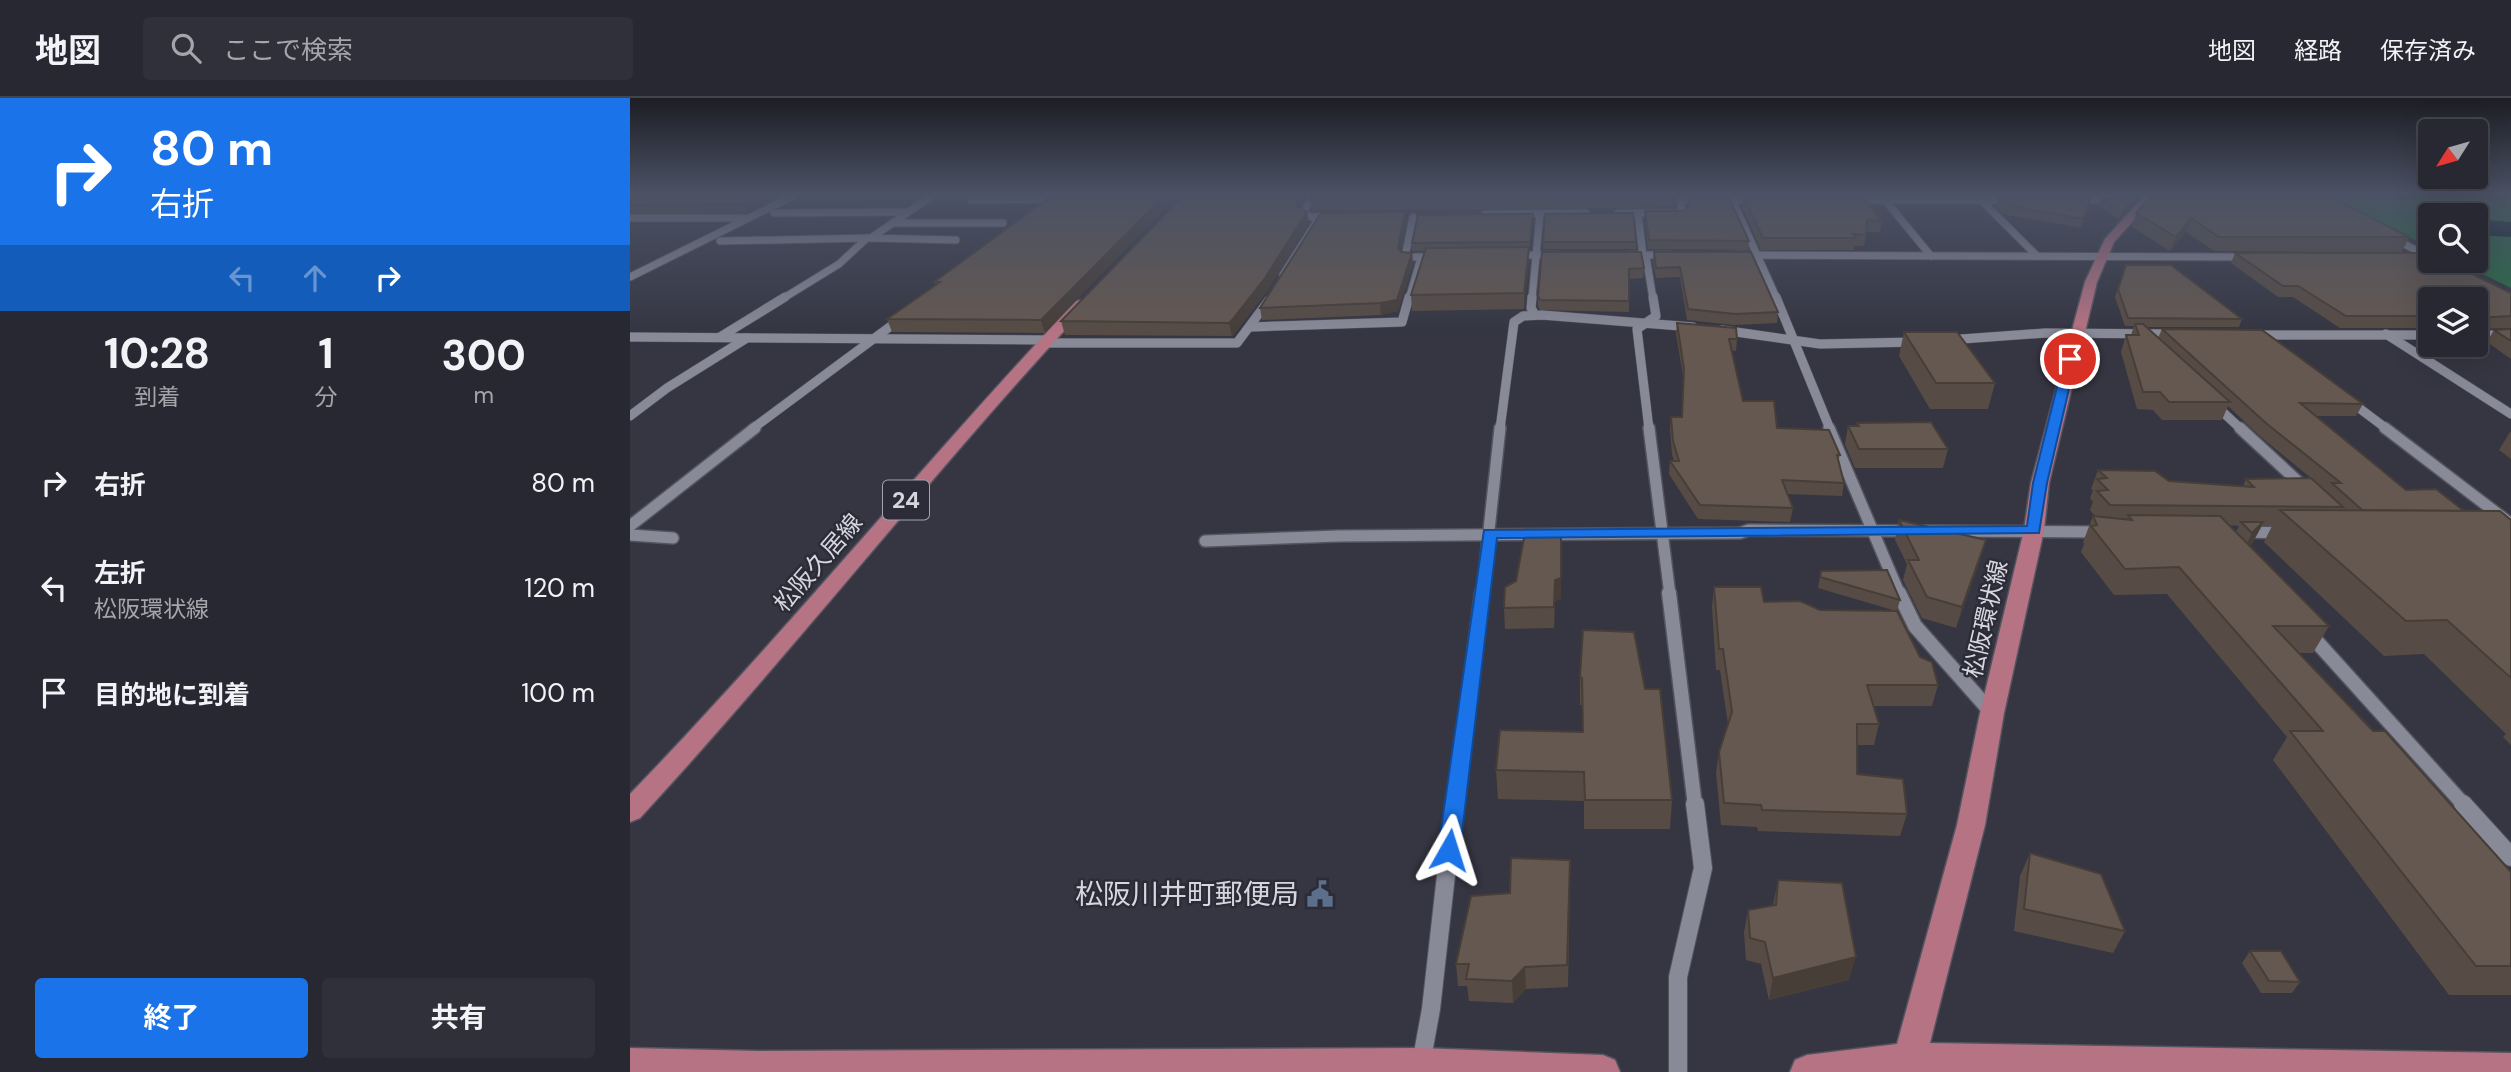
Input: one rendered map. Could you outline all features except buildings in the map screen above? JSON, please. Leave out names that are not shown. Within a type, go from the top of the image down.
[{"type":"main road","name":"松阪環状線","points":[[1907,1066],[1971,825],[1992,713],[2034,530],[2040,483],[2076,335],[2100,257],[2112,240]]},
{"type":"main road","name":"松阪久居線","points":[[630,811],[676,764],[875,534],[1091,294]]},
{"type":"main road","points":[[630,1065],[759,1068],[1420,1065],[1603,1072]]},
{"type":"main road","points":[[1807,1072],[1907,1066],[2511,1070]]},
{"type":"street","points":[[630,277],[703,240]]},
{"type":"street","points":[[720,241],[747,240]]},
{"type":"street","points":[[720,337],[839,264],[866,240]]},
{"type":"street","points":[[1278,284],[1305,240]]},
{"type":"street","points":[[1408,240],[1405,257],[1452,256]]},
{"type":"street","points":[[1535,315],[1531,308],[1537,240]]},
{"type":"street","points":[[1642,240],[1656,316],[1637,329],[1703,868],[1678,977],[1678,1072]]},
{"type":"street","points":[[1752,240],[1874,530],[1885,564],[1915,626],[1992,713]]},
{"type":"street","points":[[1918,240],[1931,256]]},
{"type":"street","points":[[2021,240],[2037,256]]},
{"type":"street","points":[[2398,240],[2431,258],[2417,258]]},
{"type":"street","points":[[1508,255],[1563,255]]},
{"type":"street","points":[[1616,255],[1684,256]]},
{"type":"street","points":[[1721,255],[2265,257]]},
{"type":"street","points":[[1251,327],[1402,322],[1420,261],[1425,257]]},
{"type":"street","points":[[630,337],[1237,343],[1272,295]]},
{"type":"street","points":[[630,526],[801,391],[906,314]]},
{"type":"street","points":[[1420,1065],[1431,1009],[1514,321],[1535,315],[1699,328]]},
{"type":"street","points":[[1712,329],[1820,344],[1924,342]]},
{"type":"street","points":[[1937,341],[2045,333],[2180,334]]},
{"type":"street","points":[[2140,334],[2150,343]]},
{"type":"street","points":[[2386,334],[2511,414]]},
{"type":"street","points":[[2248,335],[2418,335]]},
{"type":"street","points":[[2262,335],[2273,343]]},
{"type":"street","points":[[2488,335],[2511,335]]},
{"type":"street","points":[[630,416],[667,387],[747,338]]},
{"type":"street","points":[[2338,392],[2511,524]]},
{"type":"street","points":[[2208,398],[2316,499]]},
{"type":"street","points":[[1205,541],[1490,534],[1740,533],[1749,530],[2034,530],[2117,533]]},
{"type":"street","points":[[2235,532],[2297,533]]},
{"type":"street","points":[[630,536],[673,538]]},
{"type":"street","points":[[2295,620],[2511,857]]},
{"type":"green space","points":[[2488,240],[2511,240],[2511,288],[2480,273],[2488,273]]},
{"type":"place","name":"松阪川井町郵便局","points":[[1320,894]]},
{"type":"route","points":[[1449,850],[1490,534],[2034,530],[2040,483],[2070,359]]}]
